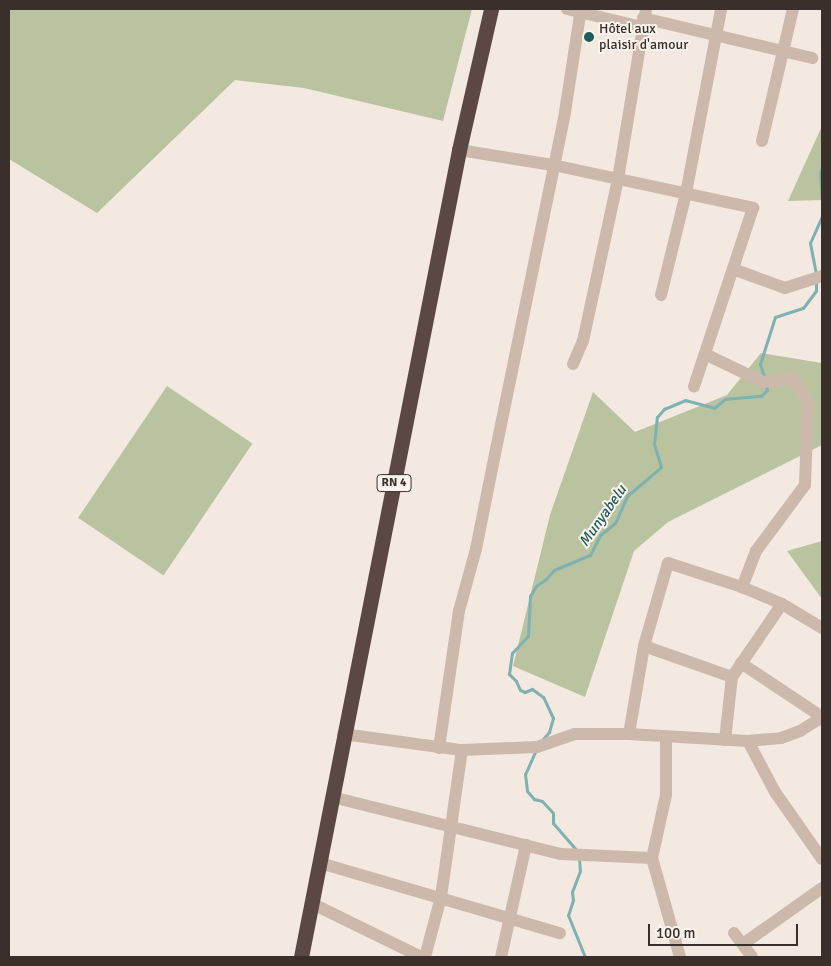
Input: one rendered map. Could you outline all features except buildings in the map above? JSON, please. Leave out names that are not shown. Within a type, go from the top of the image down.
[{"type":"highway","name":"RN 4","points":[[301,957],[343,734],[389,515],[459,150],[491,9]]},
{"type":"street","points":[[566,9],[644,18],[812,58]]},
{"type":"street","points":[[661,295],[686,193],[721,9]]},
{"type":"street","points":[[762,141],[785,51],[793,9]]},
{"type":"street","points":[[439,748],[459,610],[476,549],[565,112],[581,10]]},
{"type":"street","points":[[573,364],[583,341],[618,179],[644,18]]},
{"type":"street","points":[[459,150],[553,165],[752,208],[694,386]]},
{"type":"street","points":[[733,269],[785,288],[822,276]]},
{"type":"street","points":[[705,354],[766,382],[794,379],[808,402],[805,485],[756,551],[742,587]]},
{"type":"street","points":[[628,734],[644,646],[668,563],[742,587],[782,604],[822,628]]},
{"type":"street","points":[[725,740],[732,678],[782,604]]},
{"type":"street","points":[[644,646],[732,678]]},
{"type":"street","points":[[343,734],[462,750],[537,747],[575,734],[628,734],[666,738],[748,741],[781,738],[800,731],[822,717],[741,664]]},
{"type":"street","points":[[666,738],[666,795],[652,858],[680,957]]},
{"type":"street","points":[[748,741],[775,792],[822,859]]},
{"type":"street","points":[[311,903],[423,957],[441,897],[453,828],[462,750]]},
{"type":"street","points":[[332,797],[561,854],[652,858]]},
{"type":"street","points":[[501,957],[526,845]]},
{"type":"street","points":[[320,863],[560,932]]},
{"type":"street","points":[[743,944],[822,888]]},
{"type":"street","points":[[734,933],[752,957]]},
{"type":"green space","points":[[9,9],[472,9],[443,121],[304,88],[235,80],[97,213],[9,159]]},
{"type":"green space","points":[[822,126],[822,200],[788,201]]},
{"type":"green space","points":[[761,353],[822,363],[822,445],[668,522],[634,551],[585,697],[513,666],[550,515],[593,392],[635,432],[727,395]]},
{"type":"green space","points":[[167,386],[252,444],[163,575],[78,518]]},
{"type":"green space","points":[[822,541],[822,599],[787,551]]},
{"type":"waterway","name":"Munyabelu","points":[[822,168],[820,173],[822,205]]},
{"type":"waterway","name":"Munyabelu","points":[[816,274],[810,243],[822,216]]},
{"type":"waterway","name":"Munyabelu","points":[[764,377],[760,364],[775,317],[803,308],[816,291],[816,281]]},
{"type":"waterway","name":"Munyabelu","points":[[542,740],[549,732],[553,718],[543,697],[532,689],[525,692],[520,690],[516,681],[509,674],[512,653],[528,636],[530,596],[536,586],[554,570],[590,555],[600,535],[615,523],[627,496],[661,467],[654,444],[657,417],[664,409],[685,400],[714,408],[725,399],[761,396],[767,390],[766,386]]},
{"type":"waterway","name":"Munyabelu","points":[[535,752],[525,774],[527,791],[534,799],[542,801],[553,813],[553,823],[577,851]]},
{"type":"waterway","name":"Munyabelu","points":[[579,858],[580,871],[572,892],[573,900],[568,915],[585,957]]},
{"type":"place","name":"Hôtel aux plaisir d'amour","points":[[589,37]]}]
